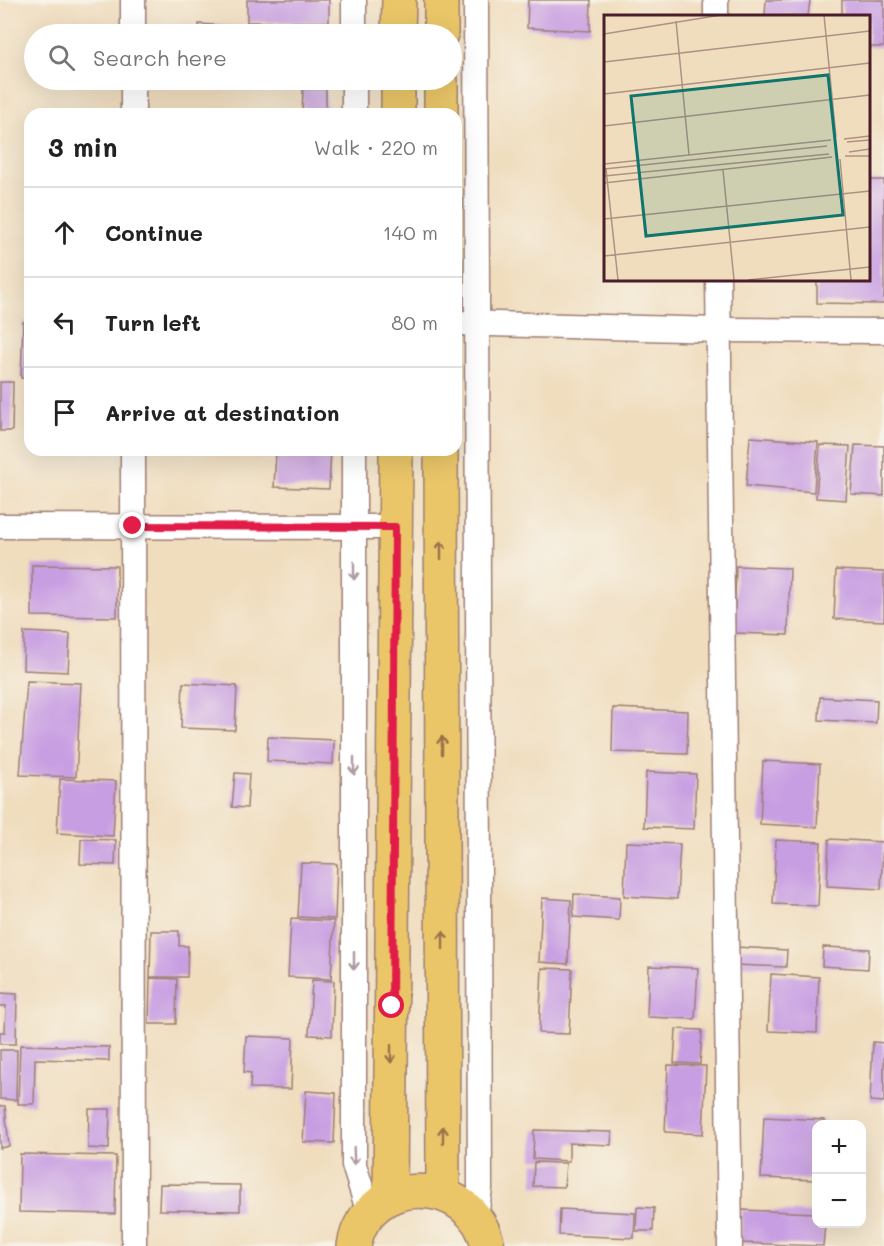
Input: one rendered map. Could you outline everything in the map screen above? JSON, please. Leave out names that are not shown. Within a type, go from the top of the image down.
[{"type":"main road","points":[[398,24],[399,0]]},
{"type":"main road","points":[[441,0],[441,24]]},
{"type":"main road","points":[[398,90],[398,108]]},
{"type":"main road","points":[[441,90],[441,108]]},
{"type":"main road","points":[[380,1205],[396,456]]},
{"type":"main road","points":[[441,456],[443,1194]]},
{"type":"main road","points":[[354,1246],[356,1235],[380,1205],[416,1190],[443,1194],[461,1203],[482,1232]]},
{"type":"street","points":[[133,0],[133,24]]},
{"type":"street","points":[[354,0],[354,24]]},
{"type":"street","points":[[476,0],[467,323],[482,1232]]},
{"type":"street","points":[[133,90],[133,108]]},
{"type":"street","points":[[354,90],[354,108]]},
{"type":"street","points":[[718,280],[730,1246]]},
{"type":"street","points":[[467,323],[719,330],[884,331]]},
{"type":"street","points":[[133,456],[134,1246]]},
{"type":"street","points":[[354,456],[354,1165],[380,1205]]},
{"type":"street","points":[[0,525],[395,527]]},
{"type":"building","points":[[247,0],[329,0],[329,22],[247,22]]},
{"type":"building","points":[[528,0],[591,0],[590,31],[527,28]]},
{"type":"building","points":[[766,0],[810,0],[808,15],[765,15]]},
{"type":"building","points":[[842,0],[884,0],[884,47],[869,47],[869,15],[842,15]]},
{"type":"building","points":[[303,90],[326,90],[326,108],[302,108]]},
{"type":"building","points":[[869,180],[884,180],[884,304],[817,303],[817,280],[869,280]]},
{"type":"building","points":[[23,322],[24,378],[21,378]]},
{"type":"building","points":[[0,382],[13,382],[12,431],[0,431]]},
{"type":"building","points":[[750,437],[818,442],[814,492],[746,486]]},
{"type":"building","points":[[820,445],[850,446],[846,500],[816,498]]},
{"type":"building","points":[[855,445],[884,446],[884,496],[851,494]]},
{"type":"building","points":[[276,456],[331,456],[329,489],[274,487]]},
{"type":"building","points":[[32,565],[117,566],[117,617],[32,616]]},
{"type":"building","points":[[736,566],[790,568],[788,635],[734,633]]},
{"type":"building","points":[[836,570],[884,572],[884,621],[834,619]]},
{"type":"building","points":[[24,632],[70,634],[68,672],[23,670]]},
{"type":"building","points":[[27,681],[81,683],[76,777],[20,775]]},
{"type":"building","points":[[183,683],[237,686],[235,730],[181,728]]},
{"type":"building","points":[[820,697],[877,700],[876,723],[819,720]]},
{"type":"building","points":[[613,708],[688,711],[687,754],[612,752]]},
{"type":"building","points":[[268,737],[334,740],[333,764],[267,761]]},
{"type":"building","points":[[763,761],[820,764],[817,827],[760,824]]},
{"type":"building","points":[[646,772],[696,774],[694,829],[644,827]]},
{"type":"building","points":[[235,773],[249,774],[247,808],[232,807]]},
{"type":"building","points":[[60,779],[116,781],[113,836],[57,833]]},
{"type":"building","points":[[81,839],[116,840],[115,865],[80,864]]},
{"type":"building","points":[[829,839],[883,842],[881,889],[827,886]]},
{"type":"building","points":[[776,840],[821,842],[818,906],[773,904]]},
{"type":"building","points":[[626,842],[680,844],[677,899],[624,896]]},
{"type":"building","points":[[301,863],[337,864],[335,919],[298,917]]},
{"type":"building","points":[[574,894],[620,897],[619,920],[573,917]]},
{"type":"building","points":[[542,898],[571,900],[568,964],[539,962]]},
{"type":"building","points":[[291,919],[334,921],[331,979],[288,977]]},
{"type":"building","points":[[151,931],[179,931],[179,946],[188,946],[187,977],[150,977]]},
{"type":"building","points":[[735,947],[787,950],[786,967],[735,965]]},
{"type":"building","points":[[823,947],[869,949],[868,969],[822,966]]},
{"type":"building","points":[[649,966],[698,968],[695,1019],[647,1017]]},
{"type":"building","points":[[542,968],[572,969],[569,1034],[539,1033]]},
{"type":"building","points":[[771,974],[819,977],[817,1033],[768,1031]]},
{"type":"building","points":[[150,978],[177,979],[176,1024],[149,1024]]},
{"type":"building","points":[[312,980],[334,981],[332,1036],[309,1035]]},
{"type":"building","points":[[0,993],[17,994],[16,1044],[0,1044],[0,1032],[5,1032],[6,1006],[0,1006]]},
{"type":"building","points":[[676,1029],[702,1030],[700,1064],[674,1063]]},
{"type":"building","points":[[246,1036],[293,1038],[291,1089],[250,1088],[251,1073],[244,1072]]},
{"type":"building","points":[[873,1042],[884,1043],[884,1102],[870,1101]]},
{"type":"building","points":[[20,1045],[109,1047],[109,1061],[35,1059],[34,1104],[18,1104]]},
{"type":"building","points":[[0,1050],[17,1050],[16,1100],[0,1099]]},
{"type":"building","points":[[668,1065],[706,1066],[703,1134],[665,1132]]},
{"type":"building","points":[[306,1091],[336,1093],[334,1143],[303,1142]]},
{"type":"building","points":[[0,1106],[5,1106],[9,1146],[0,1148]]},
{"type":"building","points":[[89,1109],[110,1109],[109,1149],[88,1148]]},
{"type":"building","points":[[764,1117],[824,1120],[812,1120],[812,1180],[761,1178]]},
{"type":"building","points":[[534,1130],[612,1132],[611,1145],[569,1143],[569,1161],[533,1159]]},
{"type":"building","points":[[20,1154],[116,1156],[115,1214],[19,1212]]},
{"type":"building","points":[[534,1162],[566,1163],[564,1187],[533,1186]]},
{"type":"building","points":[[160,1184],[240,1185],[240,1211],[159,1210]]},
{"type":"building","points":[[637,1207],[654,1208],[653,1231],[636,1231]]},
{"type":"building","points":[[560,1209],[635,1213],[634,1238],[559,1235]]},
{"type":"building","points":[[742,1210],[812,1213],[812,1228],[825,1228],[823,1246],[741,1243]]},
{"type":"route","points":[[133,526],[395,527],[392,1006]]}]
